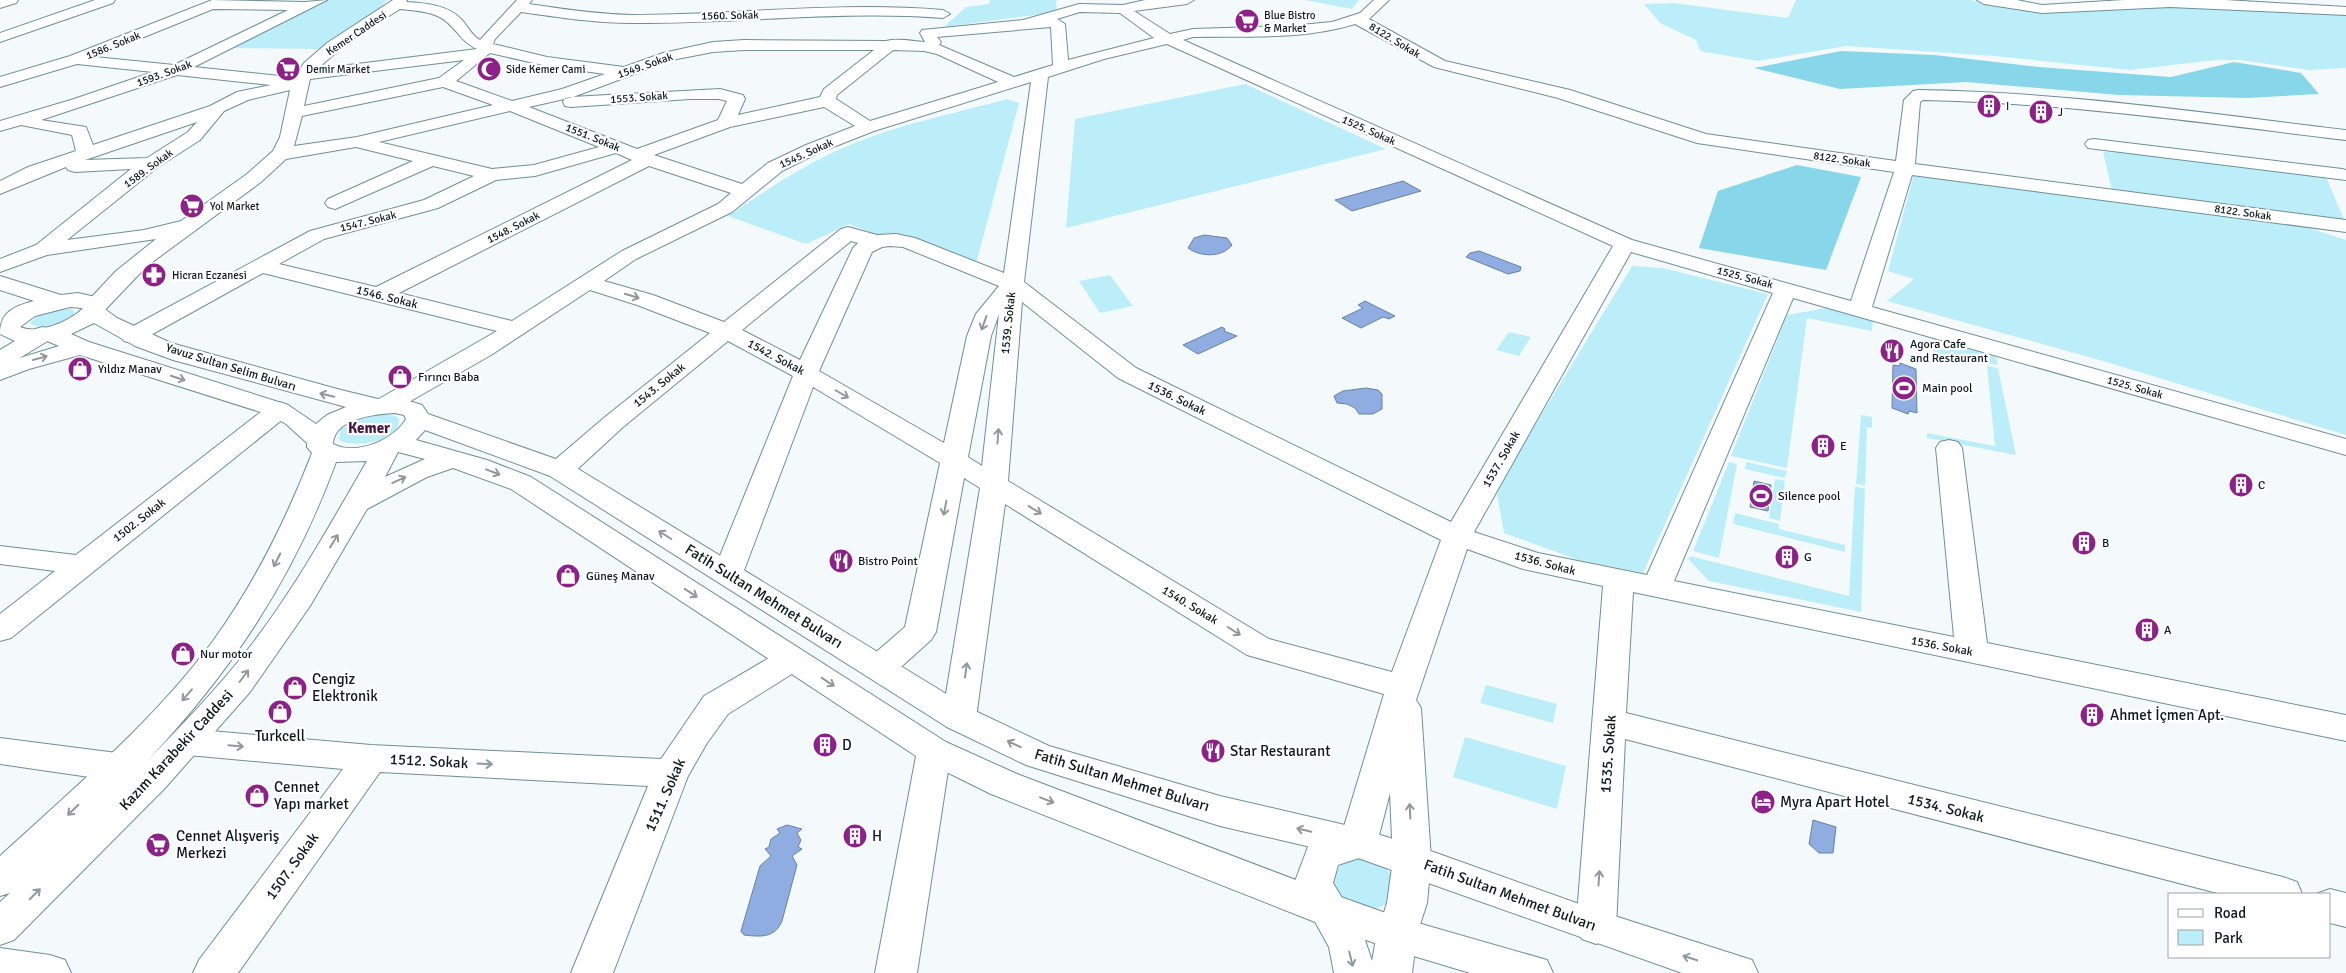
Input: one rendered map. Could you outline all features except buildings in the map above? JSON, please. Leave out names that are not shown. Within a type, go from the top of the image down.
[{"type":"street","points":[[0,4],[11,0]]},
{"type":"street","points":[[0,38],[108,0]]},
{"type":"street","points":[[676,0],[679,18],[713,47]]},
{"type":"street","points":[[758,0],[766,14]]},
{"type":"street","points":[[1037,22],[1079,8],[1123,8],[1187,0]]},
{"type":"street","points":[[1357,19],[1365,16],[1382,0]]},
{"type":"street","points":[[1984,0],[2011,2],[2042,9],[2145,1],[2242,4],[2305,11],[2346,11]]},
{"type":"street","points":[[2340,0],[2346,2]]},
{"type":"street","points":[[219,2],[313,3]]},
{"type":"street","name":"1586. Sokak","points":[[0,82],[76,60],[219,2]]},
{"type":"street","name":"1593. Sokak","points":[[9,108],[35,115],[178,69],[313,3]]},
{"type":"street","points":[[398,3],[439,10],[455,21],[470,40],[484,49]]},
{"type":"street","name":"Kemer Caddesi","points":[[302,79],[333,46],[398,3]]},
{"type":"street","points":[[293,114],[444,82],[484,49],[488,38],[522,4]]},
{"type":"street","name":"1560. Sokak","points":[[522,4],[606,18],[679,18],[695,15],[766,14],[847,6],[943,14]]},
{"type":"street","points":[[942,50],[927,33],[927,27],[956,4]]},
{"type":"street","name":"1525. Sokak","points":[[1123,8],[1155,33],[1624,244],[2346,447]]},
{"type":"street","name":"1545. Sokak","points":[[483,350],[514,328],[629,255],[725,208],[743,191],[775,167],[812,149],[868,127],[1012,82],[1168,38],[1219,31],[1310,29],[1357,19]]},
{"type":"street","name":"8122. Sokak","points":[[1357,19],[1381,30],[1421,57],[1440,64],[1564,94],[1703,138],[1905,168],[2346,226]]},
{"type":"street","points":[[827,101],[830,93],[890,45],[927,33],[1037,22],[1058,24],[1012,284]]},
{"type":"street","points":[[751,58],[763,45]]},
{"type":"street","name":"1549. Sokak","points":[[280,154],[357,142],[566,93],[625,72],[655,73],[668,56],[713,47],[763,45],[924,46],[942,50],[1012,82]]},
{"type":"street","points":[[76,60],[302,79],[484,49],[560,64],[625,72]]},
{"type":"street","points":[[585,67],[614,62],[655,73],[657,89],[648,97]]},
{"type":"street","points":[[0,360],[46,333],[80,322],[131,269],[254,177],[280,154],[291,132],[293,114],[302,79]]},
{"type":"street","name":"1589. Sokak","points":[[0,266],[43,249],[152,163],[194,136],[217,108],[243,96],[302,79]]},
{"type":"street","name":"1551. Sokak","points":[[444,82],[513,105],[634,154],[743,191]]},
{"type":"street","name":"1553. Sokak","points":[[513,105],[720,94],[736,99],[725,123]]},
{"type":"street","points":[[1860,309],[1905,168],[1912,100],[1919,95],[1977,96],[2072,102],[2337,160]]},
{"type":"street","points":[[634,154],[725,123],[827,101],[868,127]]},
{"type":"street","points":[[9,108],[80,131],[86,153]]},
{"type":"street","points":[[0,188],[17,178],[217,108]]},
{"type":"street","points":[[2337,160],[2346,136]]},
{"type":"street","points":[[357,142],[492,175]]},
{"type":"street","points":[[2094,144],[2337,160]]},
{"type":"street","name":"1547. Sokak","points":[[132,336],[317,235],[431,204],[457,194],[492,175],[634,154]]},
{"type":"street","name":"1548. Sokak","points":[[378,295],[566,201],[634,154]]},
{"type":"street","points":[[335,203],[429,161]]},
{"type":"street","points":[[51,166],[152,163]]},
{"type":"street","points":[[535,189],[566,201]]},
{"type":"street","points":[[43,249],[144,236],[189,225]]},
{"type":"street","points":[[46,333],[18,335],[4,327],[31,310],[63,301],[189,225]]},
{"type":"street","name":"1543. Sokak","points":[[560,470],[614,422],[848,233],[874,241]]},
{"type":"street","name":"1536. Sokak","points":[[874,241],[890,239],[908,242],[1012,284],[1127,373],[1457,536],[1533,562],[1618,581],[2346,728]]},
{"type":"street","points":[[728,573],[806,373],[855,265],[864,248],[874,241]]},
{"type":"street","name":"1537. Sokak","points":[[1358,843],[1403,687],[1457,536],[1624,244]]},
{"type":"street","name":"1546. Sokak","points":[[260,266],[514,328]]},
{"type":"street","name":"1542. Sokak","points":[[585,282],[645,300],[726,331],[806,373],[994,485]]},
{"type":"street","points":[[0,283],[63,301]]},
{"type":"street","name":"1539. Sokak","points":[[878,668],[920,632],[979,336],[987,314],[1012,284]]},
{"type":"street","name":"1539. Sokak","points":[[959,718],[994,485],[1012,284]]},
{"type":"street","points":[[1656,588],[1786,288]]},
{"type":"street","name":"Yavuz Sultan Selim Bulvarı","points":[[63,301],[86,301],[113,326],[132,336],[217,365],[319,394],[380,406],[406,407],[405,431]]},
{"type":"street","name":"Yavuz Sultan Selim Bulvarı","points":[[46,333],[81,347],[279,410],[295,419],[322,446]]},
{"type":"street","points":[[0,373],[20,364],[81,347]]},
{"type":"street","points":[[0,880],[172,713],[206,673],[233,636],[263,587],[316,480],[322,446],[322,432],[337,420],[359,410],[380,406],[483,350]]},
{"type":"street","name":"Kazım Karabekir Caddesi","points":[[0,928],[188,742],[239,683],[283,624],[357,503],[436,387],[483,350]]},
{"type":"street","name":"1502. Sokak","points":[[0,630],[279,410]]},
{"type":"street","points":[[322,446],[335,455],[360,455],[405,431],[452,459],[521,483],[934,751],[1004,784],[1329,910],[1397,934],[1532,973]]},
{"type":"street","name":"Fatih Sultan Mehmet Bulvarı","points":[[405,431],[560,470],[959,718],[1048,758],[1220,811],[1358,843],[1412,860],[1596,927],[1737,973]]},
{"type":"street","points":[[1949,448],[1972,652]]},
{"type":"street","points":[[357,503],[409,475],[452,459]]},
{"type":"street","name":"1540. Sokak","points":[[994,485],[1258,647],[1403,687]]},
{"type":"street","points":[[0,555],[82,565]]},
{"type":"street","name":"1535. Sokak","points":[[1596,927],[1618,581]]},
{"type":"street","name":"1511. Sokak","points":[[592,973],[672,773],[716,705],[792,659]]},
{"type":"street","name":"1537. Sokak","points":[[1390,973],[1397,934],[1407,903],[1412,860],[1403,687]]},
{"type":"street","name":"1534. Sokak","points":[[1610,722],[2279,893]]},
{"type":"street","name":"1512. Sokak","points":[[188,742],[371,758],[672,773]]},
{"type":"street","points":[[0,751],[117,767]]},
{"type":"street","points":[[896,973],[934,751]]},
{"type":"street","name":"1507. Sokak","points":[[214,973],[371,758]]},
{"type":"street","points":[[1355,973],[1348,944],[1313,884],[1322,855],[1358,843]]},
{"type":"street","points":[[2331,906],[2346,910]]},
{"type":"street","points":[[0,966],[50,973]]},
{"type":"green space","points":[[326,0],[387,0],[374,15],[318,49],[234,48]]},
{"type":"green space","points":[[990,0],[1059,0],[1056,1],[1057,12],[944,27],[966,7],[989,4]]},
{"type":"green space","points":[[1305,0],[1359,0],[1352,9]]},
{"type":"green space","points":[[1796,0],[1970,0],[2043,12],[2213,5],[2346,14],[2346,68],[2309,70],[2240,60],[2216,60],[2130,70],[1994,56],[1846,46],[1758,61],[1700,51],[1696,40],[1660,23],[1644,4],[1674,3],[1788,18]]},
{"type":"green space","points":[[1245,84],[1386,149],[1066,228],[1075,119]]},
{"type":"green space","points":[[1007,99],[1019,103],[976,264],[940,260],[849,224],[806,244],[728,216],[798,171],[862,140],[903,126]]},
{"type":"green space","points":[[2103,152],[2133,153],[2326,177],[2346,224],[2112,191]]},
{"type":"green space","points":[[1914,174],[2306,227],[2346,240],[2346,435],[2103,361],[1887,301],[1914,279],[1888,271]]},
{"type":"green space","points":[[1632,266],[1663,268],[1768,294],[1643,573],[1578,560],[1504,533],[1496,489]]},
{"type":"green space","points":[[1110,275],[1133,306],[1100,313],[1079,281]]},
{"type":"green space","points":[[1831,307],[1873,320],[1872,331],[1807,318],[1787,468],[1731,456],[1787,315]]},
{"type":"green space","points":[[59,309],[71,309],[75,312],[67,320],[47,327],[35,326],[30,323],[39,314]]},
{"type":"green space","points":[[1509,332],[1531,337],[1519,356],[1496,350]]},
{"type":"green space","points":[[1933,338],[1996,357],[1998,365],[1933,353]]},
{"type":"green space","points":[[1987,366],[1998,368],[2016,455],[1927,438],[1927,433],[1995,446]]},
{"type":"green space","points":[[381,413],[395,416],[399,419],[398,427],[393,433],[385,438],[365,443],[346,443],[339,440],[340,430],[349,423]]},
{"type":"green space","points":[[1861,415],[1872,417],[1872,428],[1867,427],[1865,486],[1856,484]]},
{"type":"green space","points":[[1729,462],[1737,464],[1719,558],[1693,551]]},
{"type":"green space","points":[[1746,462],[1787,471],[1785,478],[1745,469]]},
{"type":"green space","points":[[1775,479],[1785,481],[1780,521],[1769,518]]},
{"type":"green space","points":[[1855,486],[1865,489],[1861,612],[1709,581],[1688,559],[1690,556],[1849,596]]},
{"type":"green space","points":[[1735,513],[1779,524],[1779,529],[1845,545],[1845,552],[1733,524]]},
{"type":"green space","points":[[1486,685],[1557,704],[1553,723],[1480,703]]},
{"type":"green space","points":[[1465,737],[1566,766],[1557,809],[1453,777]]},
{"type":"green space","points":[[1360,857],[1385,867],[1393,877],[1390,901],[1379,908],[1368,909],[1345,904],[1332,885],[1338,869],[1343,863]]},
{"type":"shaded area","points":[[1841,51],[1935,55],[2039,67],[2171,77],[2234,62],[2301,73],[2319,94],[2248,98],[2119,95],[1966,82],[1840,89],[1754,68]]},
{"type":"shaded area","points":[[1797,165],[1861,177],[1826,270],[1699,248],[1718,191]]},
{"type":"shaded area","points":[[1403,181],[1421,191],[1352,211],[1335,200]]},
{"type":"shaded area","points":[[1204,235],[1227,238],[1232,245],[1223,252],[1211,255],[1199,253],[1188,248],[1194,238]]},
{"type":"shaded area","points":[[1479,251],[1521,267],[1520,271],[1508,274],[1466,257],[1470,253]]},
{"type":"shaded area","points":[[1365,301],[1395,316],[1389,319],[1383,317],[1361,328],[1342,318],[1363,308],[1358,305]]},
{"type":"shaded area","points":[[1222,327],[1225,329],[1224,331],[1237,336],[1198,354],[1183,345]]},
{"type":"shaded area","name":"Main pool","points":[[1900,363],[1916,369],[1917,413],[1909,411],[1908,414],[1892,408],[1893,365],[1900,366]]},
{"type":"shaded area","points":[[1366,388],[1378,390],[1382,394],[1382,409],[1373,414],[1359,414],[1355,408],[1347,404],[1337,403],[1334,396],[1343,391]]},
{"type":"shaded area","name":"Silence pool","points":[[1754,481],[1771,485],[1768,511],[1750,507]]},
{"type":"shaded area","points":[[1813,820],[1836,827],[1833,853],[1819,853],[1809,844]]},
{"type":"shaded area","points":[[787,825],[802,829],[797,833],[801,840],[798,847],[802,849],[792,856],[797,865],[782,921],[775,931],[767,935],[744,935],[741,931],[760,866],[771,856],[765,849],[769,847],[771,839],[780,833],[777,829]]},
{"type":"place","name":"Blue Bistro & Market","points":[[1247,21]]},
{"type":"place","name":"Demir Market","points":[[288,69]]},
{"type":"place","name":"Side Kemer Cami","points":[[489,69]]},
{"type":"place","name":"I","points":[[1989,106]]},
{"type":"place","name":"J","points":[[2041,112]]},
{"type":"place","name":"Yol Market","points":[[192,206]]},
{"type":"place","name":"Hicran Eczanesi","points":[[154,275]]},
{"type":"place","name":"Agora Cafe and Restaurant","points":[[1892,351]]},
{"type":"place","name":"Yıldız Manav","points":[[80,369]]},
{"type":"place","name":"Fırıncı Baba","points":[[400,377]]},
{"type":"place","name":"Main pool","points":[[1904,388]]},
{"type":"place","name":"E","points":[[1823,446]]},
{"type":"place","name":"C","points":[[2241,485]]},
{"type":"place","name":"Silence pool","points":[[1761,496]]},
{"type":"place","name":"B","points":[[2084,543]]},
{"type":"place","name":"G","points":[[1787,557]]},
{"type":"place","name":"Bistro Point","points":[[841,561]]},
{"type":"place","name":"Güneş Manav","points":[[568,576]]},
{"type":"place","name":"A","points":[[2147,630]]},
{"type":"place","name":"Nur motor","points":[[183,654]]},
{"type":"place","name":"Cengiz Elektronik","points":[[295,688]]},
{"type":"place","name":"Turkcell","points":[[280,712]]},
{"type":"place","name":"Ahmet İçmen Apt.","points":[[2092,715]]},
{"type":"place","name":"D","points":[[825,745]]},
{"type":"place","name":"Star Restaurant","points":[[1213,751]]},
{"type":"place","name":"Cennet Yapı market","points":[[257,796]]},
{"type":"place","name":"Myra Apart Hotel","points":[[1763,802]]},
{"type":"place","name":"H","points":[[855,836]]},
{"type":"place","name":"Cennet Alışveriş Merkezi","points":[[158,845]]},
{"type":"district","name":"Kemer","points":[[369,428]]}]
